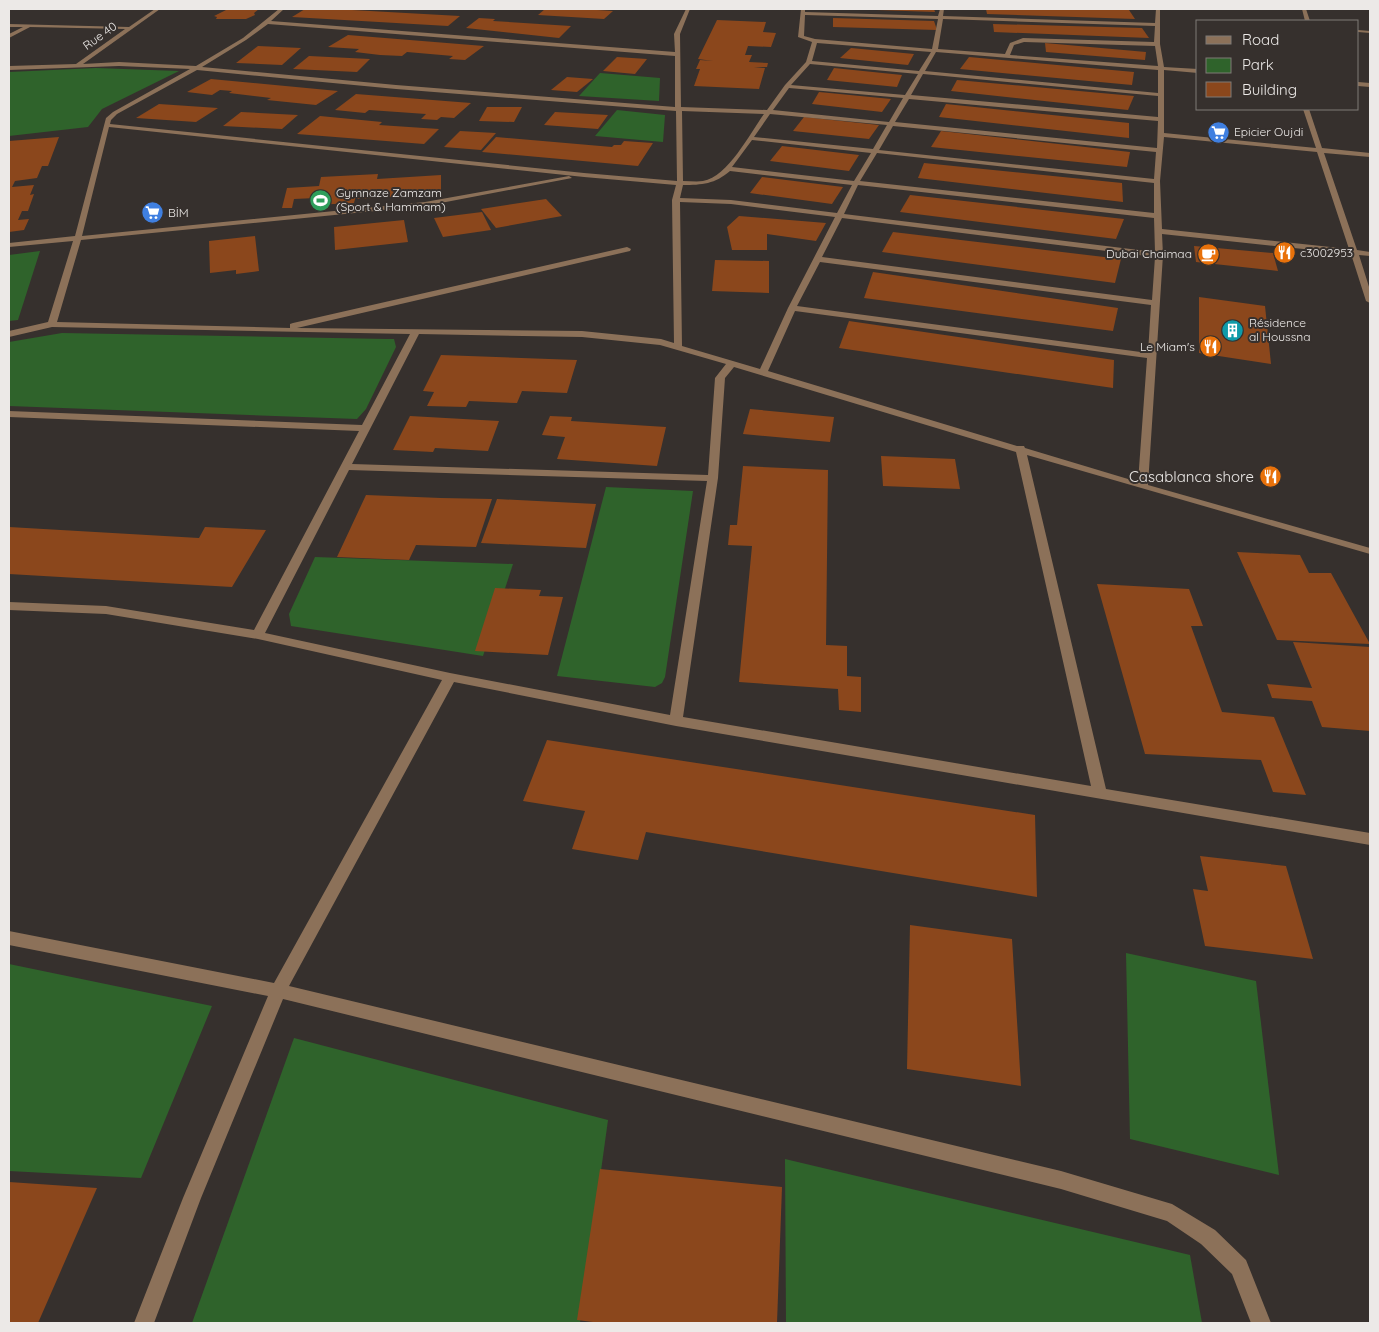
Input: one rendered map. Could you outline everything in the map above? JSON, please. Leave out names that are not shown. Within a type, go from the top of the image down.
[{"type":"street","name":"Rue 40","points":[[79,64],[158,9]]},
{"type":"street","points":[[52,324],[78,238],[106,125],[115,113],[195,68],[268,22],[282,9]]},
{"type":"street","points":[[678,347],[676,200],[680,183],[676,34],[688,9]]},
{"type":"street","points":[[764,371],[792,308],[816,260],[842,215],[856,183],[935,49],[942,9]]},
{"type":"street","points":[[1143,487],[1159,255],[1157,181],[1158,150],[1161,135],[1159,120],[1161,95],[1157,44],[1158,9],[1152,9]]},
{"type":"street","points":[[1157,26],[802,11],[801,37],[815,41],[1196,71]]},
{"type":"street","points":[[268,22],[676,54]]},
{"type":"street","points":[[9,25],[129,28]]},
{"type":"street","points":[[9,36],[28,26]]},
{"type":"street","points":[[1007,56],[1012,44],[1023,40],[1157,44]]},
{"type":"street","points":[[106,125],[584,175],[680,183],[704,183],[719,177],[728,169],[788,86],[810,62],[815,41]]},
{"type":"street","points":[[810,62],[1161,95]]},
{"type":"street","points":[[9,68],[79,64],[195,68],[396,87],[678,110],[770,112],[1158,150]]},
{"type":"street","points":[[788,86],[1159,120]]},
{"type":"street","points":[[1306,110],[1370,301]]},
{"type":"street","points":[[1161,135],[1370,155]]},
{"type":"street","points":[[750,138],[1157,181]]},
{"type":"street","points":[[728,169],[1158,216]]},
{"type":"street","points":[[9,245],[425,204],[584,175]]},
{"type":"street","points":[[676,200],[731,202],[1159,255]]},
{"type":"street","points":[[1158,231],[1370,254]]},
{"type":"street","points":[[274,330],[627,249]]},
{"type":"street","points":[[816,260],[1156,303]]},
{"type":"street","points":[[792,308],[1152,356]]},
{"type":"street","points":[[9,334],[52,324],[615,336],[662,342],[1020,448],[1143,487],[1370,551]]},
{"type":"street","points":[[258,635],[415,333]]},
{"type":"street","points":[[676,721],[713,478],[720,378],[732,363]]},
{"type":"street","points":[[9,414],[366,428]]},
{"type":"street","points":[[1020,448],[1100,793]]},
{"type":"street","points":[[345,468],[713,478]]},
{"type":"street","points":[[9,606],[106,610],[258,635],[450,678],[676,721],[1370,839]]},
{"type":"street","points":[[144,1323],[192,1198],[278,991],[450,678]]},
{"type":"street","points":[[9,938],[278,991],[1061,1180],[1172,1213],[1208,1237],[1239,1267],[1261,1323]]},
{"type":"green space","points":[[96,68],[179,71],[102,109],[88,127],[9,136],[9,72]]},
{"type":"green space","points":[[600,73],[660,78],[659,101],[579,96]]},
{"type":"green space","points":[[617,110],[665,115],[663,142],[595,136]]},
{"type":"green space","points":[[40,251],[18,320],[9,321],[9,255]]},
{"type":"green space","points":[[62,333],[394,339],[396,347],[366,409],[357,419],[9,406],[9,342]]},
{"type":"green space","points":[[606,487],[693,491],[665,677],[662,683],[655,687],[557,676]]},
{"type":"green space","points":[[315,557],[513,564],[483,656],[291,626],[289,614]]},
{"type":"green space","points":[[1126,953],[1256,981],[1279,1175],[1130,1139]]},
{"type":"green space","points":[[9,964],[212,1006],[141,1178],[9,1171]]},
{"type":"green space","points":[[294,1038],[608,1120],[580,1323],[192,1323]]},
{"type":"green space","points":[[785,1159],[1190,1255],[1202,1323],[786,1323]]},
{"type":"building","points":[[228,9],[259,9],[254,13],[255,15],[246,19],[216,19],[217,17],[214,16]]},
{"type":"building","points":[[305,9],[460,16],[448,26],[292,17]]},
{"type":"building","points":[[545,9],[613,11],[604,19],[538,15]]},
{"type":"building","points":[[934,9],[935,12],[876,10]]},
{"type":"building","points":[[986,9],[1129,10],[1135,19],[987,14]]},
{"type":"building","points":[[479,18],[495,19],[493,21],[571,26],[559,38],[466,28]]},
{"type":"building","points":[[833,18],[934,21],[937,30],[833,27]]},
{"type":"building","points":[[717,20],[766,22],[763,32],[776,33],[771,47],[748,46],[745,55],[752,55],[749,62],[768,63],[767,67],[754,67],[765,68],[759,89],[694,86],[700,69],[696,69],[700,60],[713,61],[698,59]]},
{"type":"building","points":[[993,24],[1142,28],[1149,38],[994,32]]},
{"type":"building","points":[[348,35],[484,46],[465,60],[449,59],[453,56],[407,52],[402,56],[380,55],[355,52],[359,49],[328,47]]},
{"type":"building","points":[[1045,43],[1146,52],[1145,60],[1046,52]]},
{"type":"building","points":[[258,46],[301,48],[282,65],[236,63]]},
{"type":"building","points":[[851,48],[914,54],[908,65],[840,58]]},
{"type":"building","points":[[309,56],[370,59],[357,72],[293,69]]},
{"type":"building","points":[[617,57],[647,59],[635,74],[603,71]]},
{"type":"building","points":[[969,57],[1134,72],[1132,85],[960,69]]},
{"type":"building","points":[[834,68],[902,75],[897,87],[827,80]]},
{"type":"building","points":[[567,77],[593,79],[577,92],[551,90]]},
{"type":"building","points":[[211,79],[338,91],[316,105],[267,100],[271,98],[229,93],[232,91],[220,90],[212,95],[187,92]]},
{"type":"building","points":[[957,80],[1134,96],[1128,110],[951,91]]},
{"type":"building","points":[[819,92],[891,99],[882,112],[812,104]]},
{"type":"building","points":[[356,94],[471,103],[454,118],[441,117],[437,120],[421,119],[426,114],[369,110],[365,113],[335,110]]},
{"type":"building","points":[[159,104],[218,108],[196,122],[136,118]]},
{"type":"building","points":[[946,104],[1129,123],[1129,138],[939,117]]},
{"type":"building","points":[[487,107],[522,107],[514,122],[479,121]]},
{"type":"building","points":[[241,112],[298,115],[282,129],[223,126]]},
{"type":"building","points":[[555,112],[608,115],[598,129],[544,125]]},
{"type":"building","points":[[320,116],[382,122],[379,125],[439,129],[424,144],[297,134]]},
{"type":"building","points":[[804,117],[879,125],[869,139],[793,131]]},
{"type":"building","points":[[460,131],[496,133],[481,150],[444,147]]},
{"type":"building","points":[[941,131],[1130,152],[1127,167],[931,147]]},
{"type":"building","points":[[59,137],[48,166],[42,166],[37,178],[15,181],[12,187],[34,185],[30,195],[34,194],[28,211],[22,211],[18,220],[29,219],[24,230],[9,232],[9,141]]},
{"type":"building","points":[[496,137],[612,147],[614,145],[621,145],[624,141],[653,143],[638,166],[482,152]]},
{"type":"building","points":[[782,146],[859,155],[849,171],[770,161]]},
{"type":"building","points":[[924,163],[1122,183],[1123,202],[918,178]]},
{"type":"building","points":[[378,174],[377,179],[441,175],[441,194],[355,199],[354,203],[314,205],[316,198],[294,199],[292,208],[282,208],[287,188],[319,186],[321,177]]},
{"type":"building","points":[[762,177],[843,187],[832,204],[750,193]]},
{"type":"building","points":[[910,195],[1124,219],[1116,239],[900,212]]},
{"type":"building","points":[[546,199],[562,216],[496,228],[481,209]]},
{"type":"building","points":[[482,212],[491,230],[443,237],[434,218]]},
{"type":"building","points":[[739,216],[826,223],[816,241],[767,234],[767,250],[732,250],[727,227]]},
{"type":"building","points":[[404,220],[408,242],[335,250],[334,227]]},
{"type":"building","points":[[893,232],[1121,259],[1115,283],[882,252]]},
{"type":"building","points":[[255,236],[259,271],[236,274],[236,270],[210,273],[209,241]]},
{"type":"building","points":[[1194,246],[1273,253],[1278,271],[1196,262]]},
{"type":"building","points":[[715,260],[769,261],[769,293],[712,291]]},
{"type":"building","points":[[873,272],[1118,308],[1113,331],[864,298]]},
{"type":"building","name":"Résidence al Houssna","points":[[1199,297],[1265,306],[1271,364],[1199,353]]},
{"type":"building","points":[[849,321],[1114,360],[1113,388],[839,348]]},
{"type":"building","points":[[441,355],[577,360],[567,393],[522,391],[517,403],[469,401],[466,407],[427,406],[434,392],[423,391]]},
{"type":"building","points":[[750,409],[834,417],[830,442],[743,434]]},
{"type":"building","points":[[410,416],[499,421],[488,451],[435,448],[433,452],[393,450]]},
{"type":"building","points":[[550,416],[572,417],[571,421],[666,427],[657,466],[557,459],[565,437],[542,435]]},
{"type":"building","points":[[881,456],[955,459],[960,489],[883,486]]},
{"type":"building","points":[[743,466],[828,470],[826,645],[847,646],[847,676],[861,677],[861,712],[839,710],[838,689],[739,682],[752,546],[728,545],[730,525],[737,525]]},
{"type":"building","points":[[366,495],[492,499],[476,547],[416,545],[409,560],[337,557]]},
{"type":"building","points":[[497,499],[596,504],[586,548],[481,543]]},
{"type":"building","points":[[9,527],[199,538],[205,527],[266,530],[232,587],[9,574]]},
{"type":"building","points":[[1237,552],[1300,555],[1309,573],[1331,573],[1370,644],[1277,640]]},
{"type":"building","points":[[1097,584],[1189,589],[1203,626],[1191,626],[1222,712],[1274,717],[1306,795],[1273,792],[1261,760],[1145,754]]},
{"type":"building","points":[[495,588],[541,590],[539,596],[563,597],[548,655],[475,651]]},
{"type":"building","points":[[1293,642],[1370,647],[1370,731],[1322,727],[1312,701],[1272,698],[1267,684],[1312,688]]},
{"type":"building","points":[[547,740],[1035,815],[1037,897],[646,832],[638,860],[572,849],[585,811],[523,801]]},
{"type":"building","points":[[1200,856],[1286,866],[1313,959],[1205,946],[1193,889],[1208,891]]},
{"type":"building","points":[[910,925],[1012,939],[1021,1086],[907,1069]]},
{"type":"building","points":[[600,1169],[782,1187],[777,1323],[601,1323],[577,1320]]},
{"type":"building","points":[[9,1182],[97,1188],[38,1323],[9,1323]]},
{"type":"place","name":"Epicier Oujdi","points":[[1218,132]]},
{"type":"place","name":"Gymnaze Zamzam (Sport & Hammam)","points":[[320,200]]},
{"type":"place","name":"BİM","points":[[152,213]]},
{"type":"place","name":"c3002953","points":[[1284,253]]},
{"type":"place","name":"Dubai Chaimaa","points":[[1208,254]]},
{"type":"place","name":"Résidence al Houssna","points":[[1233,330]]},
{"type":"place","name":"Le Miam's","points":[[1211,347]]},
{"type":"place","name":"Casablanca shore","points":[[1270,477]]}]
